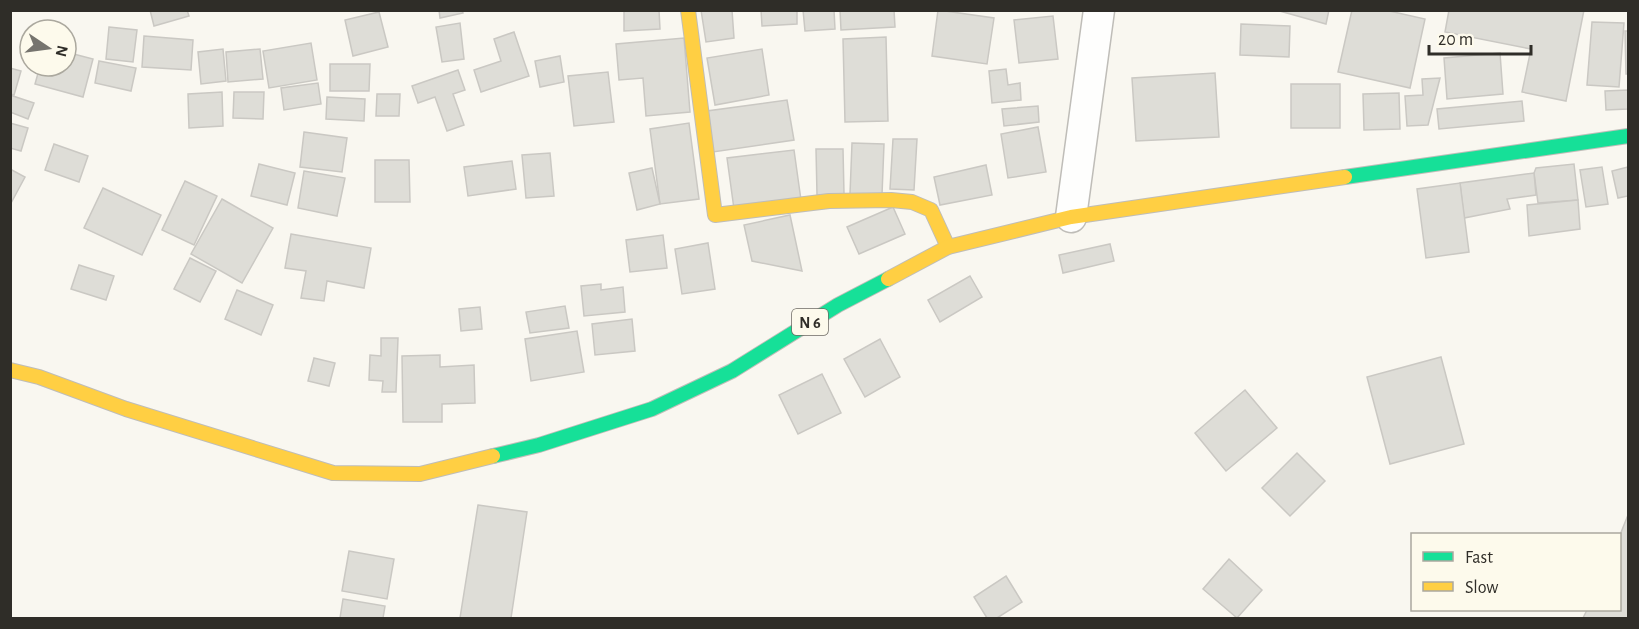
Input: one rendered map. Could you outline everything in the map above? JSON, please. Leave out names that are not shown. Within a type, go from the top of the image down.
[{"type":"main road","points":[[688,10],[715,215],[829,201],[912,202],[931,210],[948,247]]},
{"type":"main road","name":"N 6","points":[[10,370],[39,377],[126,409],[333,472],[420,474],[539,445],[652,409],[732,371],[837,306],[948,247],[1071,217],[1629,136]]},
{"type":"street","points":[[1071,217],[1099,10]]},
{"type":"building","points":[[150,10],[187,10],[189,16],[154,26]]},
{"type":"building","points":[[439,10],[462,10],[463,13],[440,18]]},
{"type":"building","points":[[624,10],[659,10],[660,29],[624,31]]},
{"type":"building","points":[[701,10],[732,10],[734,38],[706,42]]},
{"type":"building","points":[[761,10],[797,10],[797,24],[762,26]]},
{"type":"building","points":[[803,10],[834,10],[835,29],[805,31]]},
{"type":"building","points":[[840,10],[894,10],[895,27],[841,30]]},
{"type":"building","points":[[938,10],[994,18],[987,64],[932,56]]},
{"type":"building","points":[[1276,10],[1329,10],[1326,24]]},
{"type":"building","points":[[1352,10],[1385,10],[1425,19],[1410,88],[1338,72]]},
{"type":"building","points":[[1449,10],[1584,10],[1566,101],[1522,92],[1531,49],[1445,32]]},
{"type":"building","points":[[379,12],[388,47],[353,56],[345,20]]},
{"type":"building","points":[[1053,16],[1058,59],[1019,63],[1014,20]]},
{"type":"building","points":[[1592,22],[1624,23],[1619,87],[1587,85]]},
{"type":"building","points":[[460,23],[464,59],[442,62],[436,27]]},
{"type":"building","points":[[1241,24],[1290,26],[1289,57],[1240,55]]},
{"type":"building","points":[[109,27],[137,30],[133,62],[106,59]]},
{"type":"building","points":[[1625,31],[1628,31],[1628,74],[1626,74]]},
{"type":"building","points":[[514,32],[529,76],[481,92],[474,70],[501,61],[494,39]]},
{"type":"building","points":[[144,36],[193,40],[191,70],[142,67]]},
{"type":"building","points":[[886,37],[888,121],[845,122],[843,39]]},
{"type":"building","points":[[684,38],[690,112],[646,116],[643,78],[619,80],[616,44]]},
{"type":"building","points":[[311,43],[317,80],[269,88],[263,51]]},
{"type":"building","points":[[223,49],[226,81],[201,84],[198,52]]},
{"type":"building","points":[[260,49],[263,79],[228,82],[226,52]]},
{"type":"building","points":[[762,49],[769,95],[715,105],[707,58]]},
{"type":"building","points":[[1500,53],[1503,94],[1447,99],[1444,58]]},
{"type":"building","points":[[78,55],[93,59],[83,97],[35,84],[37,78],[78,78]]},
{"type":"building","points":[[560,56],[564,82],[540,87],[535,61]]},
{"type":"building","points":[[99,61],[136,68],[131,91],[95,83]]},
{"type":"building","points":[[330,64],[370,64],[369,91],[330,91]]},
{"type":"building","points":[[10,68],[18,70],[19,78],[14,95],[10,94]]},
{"type":"building","points":[[1006,69],[1008,85],[1020,83],[1021,100],[992,103],[989,71]]},
{"type":"building","points":[[458,70],[465,90],[453,94],[464,125],[447,131],[435,97],[418,103],[412,86]]},
{"type":"building","points":[[608,72],[614,122],[574,126],[568,76]]},
{"type":"building","points":[[1215,73],[1219,137],[1136,141],[1132,78]]},
{"type":"building","points":[[1440,78],[1428,125],[1407,126],[1405,96],[1423,95],[1422,79]]},
{"type":"building","points":[[318,83],[321,104],[284,110],[281,88]]},
{"type":"building","points":[[1291,84],[1340,84],[1340,128],[1291,128]]},
{"type":"building","points":[[1628,90],[1628,109],[1606,110],[1605,91]]},
{"type":"building","points":[[222,92],[223,126],[189,128],[188,94]]},
{"type":"building","points":[[234,92],[264,92],[263,119],[233,118]]},
{"type":"building","points":[[1399,93],[1400,129],[1364,130],[1363,94]]},
{"type":"building","points":[[377,94],[400,94],[399,116],[376,116]]},
{"type":"building","points":[[10,95],[34,103],[28,119],[10,112]]},
{"type":"building","points":[[327,97],[365,99],[364,121],[326,119]]},
{"type":"building","points":[[787,100],[794,140],[713,152],[707,111]]},
{"type":"building","points":[[1522,101],[1524,121],[1439,129],[1437,109]]},
{"type":"building","points":[[1038,106],[1039,122],[1004,126],[1002,109]]},
{"type":"building","points":[[10,123],[28,128],[21,151],[10,148]]},
{"type":"building","points":[[689,123],[699,199],[660,204],[650,129]]},
{"type":"building","points":[[1038,127],[1046,172],[1008,178],[1001,134]]},
{"type":"building","points":[[304,132],[347,138],[342,172],[300,167]]},
{"type":"building","points":[[893,139],[917,139],[914,190],[890,189]]},
{"type":"building","points":[[852,143],[884,144],[882,195],[850,194]]},
{"type":"building","points":[[54,144],[88,156],[79,182],[45,170]]},
{"type":"building","points":[[816,149],[843,149],[844,194],[817,195]]},
{"type":"building","points":[[794,150],[801,200],[734,209],[727,158]]},
{"type":"building","points":[[550,153],[554,196],[526,198],[522,155]]},
{"type":"building","points":[[375,160],[409,160],[410,202],[375,202]]},
{"type":"building","points":[[512,161],[516,189],[468,196],[464,167]]},
{"type":"building","points":[[259,164],[295,173],[287,205],[251,196]]},
{"type":"building","points":[[1574,164],[1578,200],[1538,203],[1534,173],[1536,168]]},
{"type":"building","points":[[986,165],[992,195],[940,205],[934,177]]},
{"type":"building","points":[[1602,167],[1608,204],[1586,207],[1580,170]]},
{"type":"building","points":[[1628,167],[1628,196],[1618,198],[1612,171]]},
{"type":"building","points":[[652,168],[660,204],[637,210],[629,173]]},
{"type":"building","points":[[10,169],[25,177],[10,205]]},
{"type":"building","points":[[304,171],[345,178],[337,216],[298,208]]},
{"type":"building","points":[[1534,173],[1536,195],[1507,199],[1510,209],[1464,218],[1460,183]]},
{"type":"building","points":[[185,181],[217,196],[194,245],[162,230]]},
{"type":"building","points":[[1460,183],[1469,252],[1426,258],[1417,189]]},
{"type":"building","points":[[103,188],[161,215],[142,255],[84,228]]},
{"type":"building","points":[[222,199],[273,228],[242,283],[191,254]]},
{"type":"building","points":[[1578,200],[1580,229],[1529,236],[1527,205]]},
{"type":"building","points":[[893,207],[905,234],[859,254],[847,227]]},
{"type":"building","points":[[790,215],[802,271],[752,261],[744,225]]},
{"type":"building","points":[[291,234],[371,248],[364,288],[327,281],[324,301],[301,298],[306,271],[285,268]]},
{"type":"building","points":[[663,235],[667,268],[630,272],[626,240]]},
{"type":"building","points":[[708,243],[715,289],[682,294],[675,249]]},
{"type":"building","points":[[1110,244],[1114,261],[1063,273],[1059,255]]},
{"type":"building","points":[[190,258],[216,271],[200,302],[174,289]]},
{"type":"building","points":[[79,265],[114,276],[106,300],[71,289]]},
{"type":"building","points":[[970,276],[982,297],[940,322],[928,300]]},
{"type":"building","points":[[601,284],[601,290],[623,287],[625,312],[584,316],[581,286]]},
{"type":"building","points":[[237,290],[273,305],[261,335],[225,319]]},
{"type":"building","points":[[565,306],[569,328],[530,333],[526,312]]},
{"type":"building","points":[[480,307],[482,329],[461,331],[459,309]]},
{"type":"building","points":[[632,319],[635,351],[595,355],[592,324]]},
{"type":"building","points":[[577,331],[584,372],[531,381],[525,339]]},
{"type":"building","points":[[381,338],[398,338],[396,392],[382,392],[383,381],[369,380],[370,355],[381,356]]},
{"type":"building","points":[[880,339],[900,377],[865,397],[844,359]]},
{"type":"building","points":[[440,355],[440,367],[474,365],[475,403],[442,404],[442,422],[403,422],[402,356]]},
{"type":"building","points":[[1441,357],[1464,444],[1390,464],[1367,377]]},
{"type":"building","points":[[314,358],[335,363],[329,386],[308,381]]},
{"type":"building","points":[[822,374],[841,413],[798,434],[779,395]]},
{"type":"building","points":[[1245,390],[1277,428],[1226,471],[1195,433]]},
{"type":"building","points":[[1297,453],[1325,481],[1290,516],[1262,488]]},
{"type":"building","points":[[478,505],[527,512],[511,618],[460,618]]},
{"type":"building","points":[[1628,515],[1628,618],[1583,618],[1586,611],[1621,611],[1621,533]]},
{"type":"building","points":[[349,551],[394,559],[387,599],[342,591]]},
{"type":"building","points":[[1229,559],[1262,590],[1237,618],[1203,589]]},
{"type":"building","points":[[1006,576],[1022,602],[997,618],[987,618],[974,597]]},
{"type":"building","points":[[343,599],[385,606],[383,618],[340,618]]},
{"type":"traffic: fast","points":[[1345,177],[1628,136]]},
{"type":"traffic: fast","points":[[493,456],[539,445],[652,409],[732,371],[838,305],[888,279]]},
{"type":"traffic: slow","points":[[688,10],[715,215],[829,201],[912,202],[931,210],[948,247]]},
{"type":"traffic: slow","points":[[888,279],[948,247],[1071,217],[1345,177]]},
{"type":"traffic: slow","points":[[10,370],[39,377],[126,409],[333,473],[420,474],[493,456]]}]
